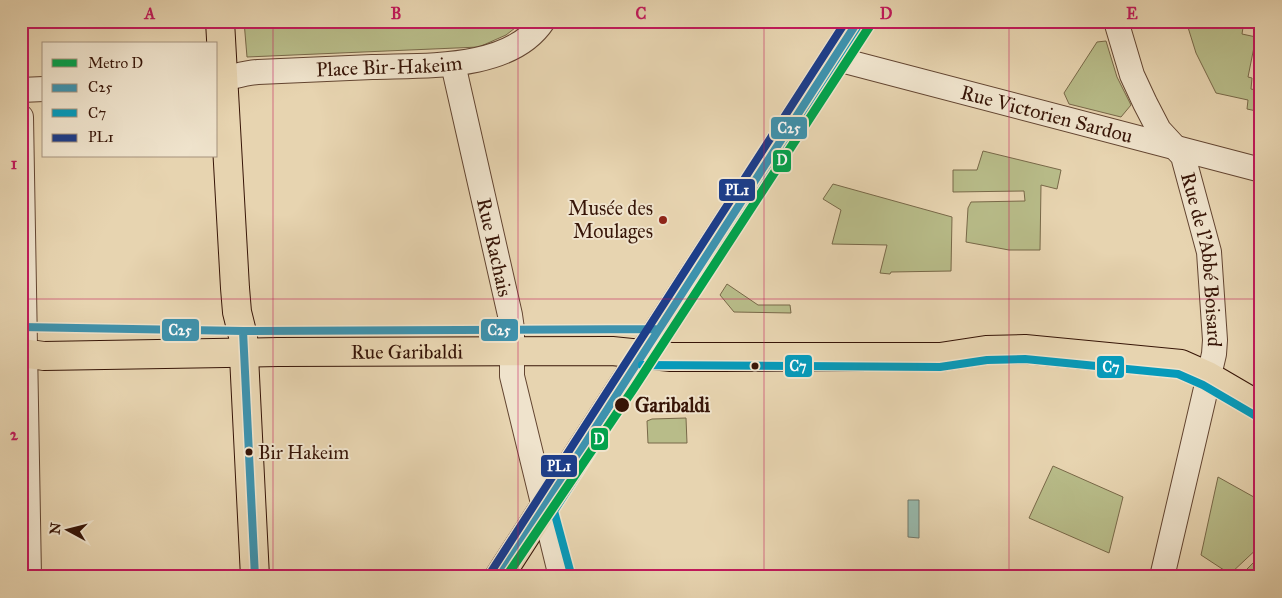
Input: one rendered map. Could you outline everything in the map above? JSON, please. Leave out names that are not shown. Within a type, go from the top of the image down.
[{"type":"main road","points":[[220,21],[220,79],[235,288],[244,354],[255,577]]},
{"type":"main road","points":[[499,577],[858,21]]},
{"type":"main road","name":"Rue Garibaldi","points":[[24,353],[44,356],[612,351],[642,355],[701,357],[940,357],[986,350],[1025,349],[1165,361],[1192,368],[1261,407]]},
{"type":"street","name":"Place Bir-Hakeim","points":[[220,79],[254,72],[453,64],[495,54],[512,47],[528,38],[542,21]]},
{"type":"street","name":"Rue de l'Abbé Boisard","points":[[1116,21],[1132,75],[1145,103],[1159,130],[1183,156],[1209,252],[1215,340],[1162,577]]},
{"type":"street","name":"Rue Victorien Sardou","points":[[833,58],[1261,170]]},
{"type":"street","name":"Rue Rachais","points":[[453,64],[510,315],[512,376],[561,577]]},
{"type":"street","points":[[21,90],[42,89]]},
{"type":"street","points":[[21,117],[29,577]]},
{"type":"green space","points":[[244,21],[524,21],[506,35],[479,47],[247,57]]},
{"type":"green space","points":[[1186,21],[1244,21],[1242,34],[1256,37],[1248,77],[1252,78],[1251,89],[1261,91],[1261,112],[1247,109],[1248,100],[1216,93],[1196,53]]},
{"type":"green space","points":[[1106,41],[1117,77],[1131,105],[1121,117],[1069,104],[1064,93],[1097,42]]},
{"type":"green space","points":[[983,151],[1061,170],[1057,189],[1041,185],[1040,250],[1009,250],[966,242],[968,208],[971,202],[1025,201],[1024,191],[953,192],[953,170],[977,170]]},
{"type":"green space","points":[[833,184],[952,217],[951,271],[880,273],[887,245],[832,244],[841,210],[823,199]]},
{"type":"green space","points":[[727,284],[758,305],[790,305],[791,313],[734,312],[720,295]]},
{"type":"green space","points":[[686,418],[687,443],[648,443],[647,421],[652,419]]},
{"type":"green space","points":[[1053,466],[1123,497],[1109,553],[1029,518]]},
{"type":"green space","points":[[1218,477],[1261,501],[1261,545],[1230,574],[1201,555]]},
{"type":"green space","points":[[1261,555],[1261,571],[1255,577],[1239,577]]},
{"type":"shaded area","points":[[908,500],[919,500],[919,538],[908,537]]},
{"type":"metro line","name":"D","points":[[506,577],[634,388],[873,21]]},
{"type":"transit line","name":"PL1","points":[[491,572],[846,21]]},
{"type":"transit line","name":"C25","points":[[499,577],[858,21]]},
{"type":"transit line","name":"C7","points":[[571,574],[554,511],[866,26]]},
{"type":"transit line","name":"C25","points":[[21,327],[243,331],[659,329]]},
{"type":"transit line","name":"C25","points":[[243,331],[255,577]]},
{"type":"transit line","name":"C7","points":[[642,365],[940,367],[987,360],[1025,359],[1178,374],[1203,385],[1256,416]]},
{"type":"place","name":"Musée des Moulages","points":[[663,220]]},
{"type":"place","name":"Garibaldi","points":[[622,405]]},
{"type":"place","name":"Bir Hakeim","points":[[249,452]]}]
